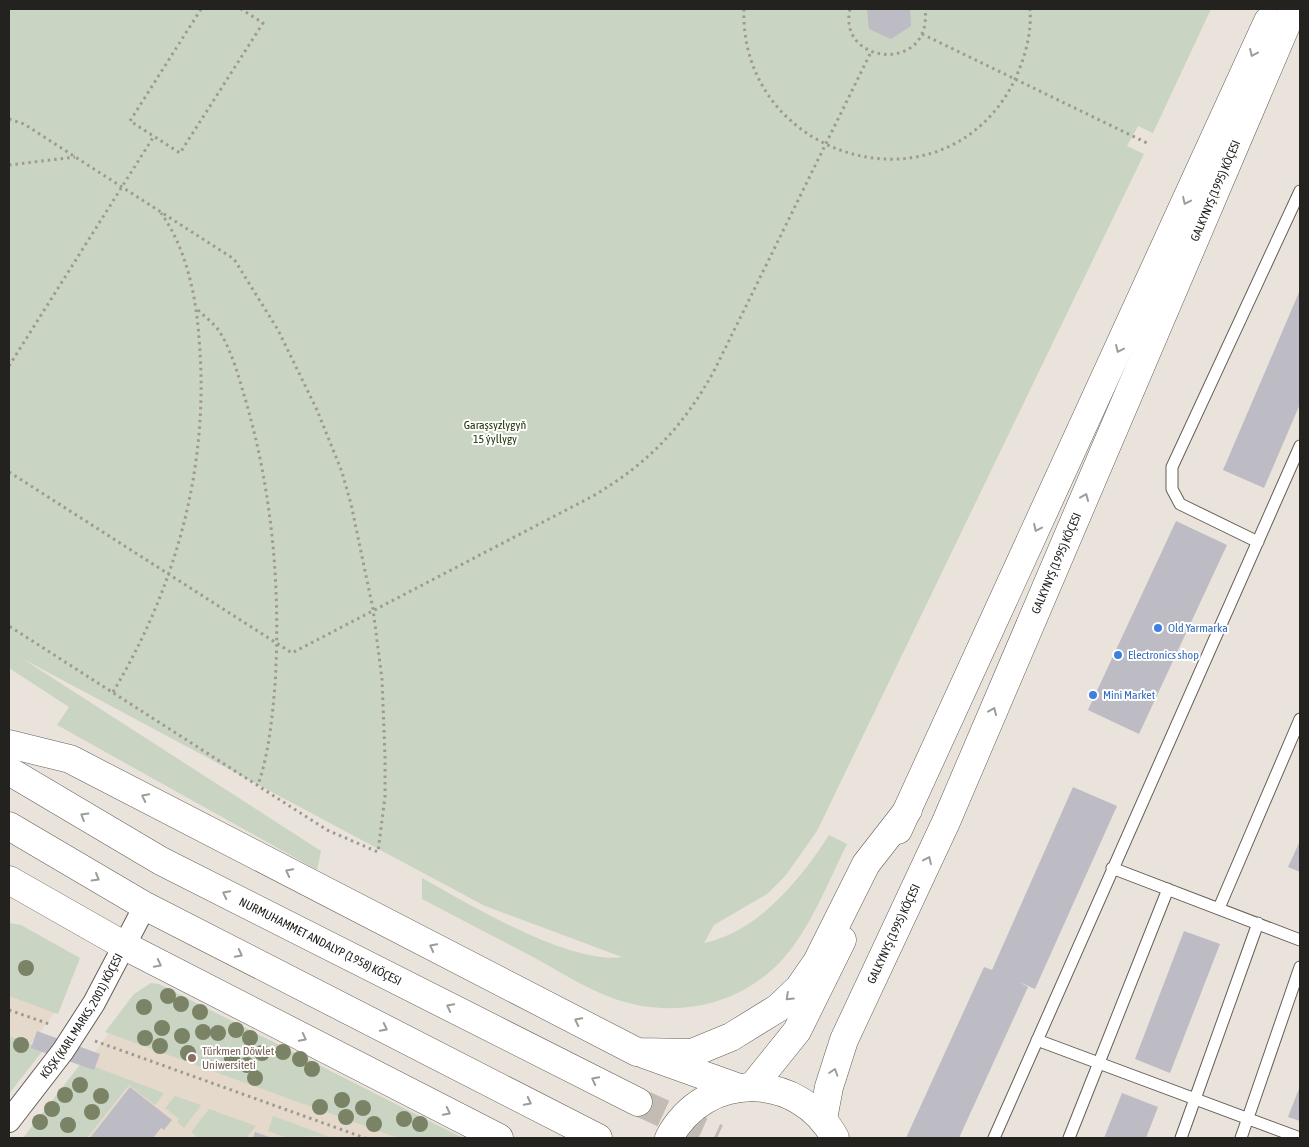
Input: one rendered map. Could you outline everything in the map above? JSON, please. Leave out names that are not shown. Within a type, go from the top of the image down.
[{"type":"main road","name":"GALKYNYŞ (1995) KÖÇESI","points":[[746,1087],[797,1031],[908,810],[1274,9]]},
{"type":"main road","name":"GALKYNYŞ (1995) KÖÇESI","points":[[829,1129],[829,1087],[844,1040],[950,813],[1293,9]]},
{"type":"main road","points":[[9,744],[70,759],[637,1052],[746,1087],[772,1089],[791,1095],[813,1110],[829,1129]]},
{"type":"main road","name":"NURMUHAMMET ANDALYP (1958) KÖÇESI","points":[[9,771],[161,861],[638,1102]]},
{"type":"main road","points":[[637,1052],[692,1053],[730,1037],[778,1008],[798,988],[817,962],[866,864],[908,810]]},
{"type":"main road","points":[[9,826],[145,906],[598,1138]]},
{"type":"main road","points":[[9,880],[125,946],[499,1138]]},
{"type":"main road","points":[[669,1138],[682,1119],[702,1102],[714,1095],[746,1087]]},
{"type":"street","name":"KÖŞK (KARL MARKS, 2001) KÖÇESI","points":[[11,1115],[75,1034],[94,1003],[145,906]]},
{"type":"lane","points":[[1258,542],[1180,504],[1172,489],[1172,467],[1300,191]]},
{"type":"lane","points":[[994,1138],[1300,446]]},
{"type":"lane","points":[[1219,908],[1300,719]]},
{"type":"lane","points":[[1112,868],[1300,940]]},
{"type":"lane","points":[[1069,1138],[1168,889]]},
{"type":"lane","points":[[1181,1138],[1258,923]]},
{"type":"lane","points":[[1241,1138],[1300,967]]},
{"type":"lane","points":[[1037,1040],[1300,1138]]},
{"type":"path","points":[[201,9],[130,121],[180,153],[263,23],[241,9]]},
{"type":"path","points":[[744,9],[748,51],[760,82],[779,110],[790,122],[825,145],[848,154],[880,159],[897,159],[930,153],[960,139],[998,107],[1015,79],[1026,47],[1030,9]]},
{"type":"path","points":[[850,9],[850,23],[854,35],[861,45],[871,52],[882,55],[894,55],[906,51],[916,44],[926,22],[925,9]]},
{"type":"path","points":[[922,34],[1149,144]]},
{"type":"path","points":[[9,472],[292,653],[373,609],[593,496],[627,474],[663,444],[700,397],[715,369],[871,52]]},
{"type":"path","points":[[9,119],[24,124],[234,259],[278,330],[317,410],[342,472],[358,531],[373,609],[382,679],[385,757],[385,796],[378,852],[327,830],[9,626]]},
{"type":"path","points":[[9,366],[154,136]]},
{"type":"path","points":[[9,165],[75,157]]},
{"type":"path","points":[[113,692],[146,634],[169,575],[187,514],[199,438],[201,366],[197,309],[180,248],[168,223],[159,210]]},
{"type":"path","points":[[197,309],[218,329],[239,377],[250,414],[271,525],[277,602],[276,643],[269,743],[258,785]]},
{"type":"path","points":[[9,1010],[55,1026]]},
{"type":"path","points":[[98,1042],[365,1138]]},
{"type":"shaded area","points":[[9,941],[55,1012],[9,1072]]},
{"type":"shaded area","name":"Türkmen Döwlet Uniwersiteti","points":[[136,996],[447,1138],[32,1138]]},
{"type":"green space","name":"Garaşsyzlygyň 15 ýyllygy","points":[[9,9],[1211,9],[1153,133],[1138,126],[1127,146],[1144,154],[817,831],[786,875],[767,894],[714,925],[704,943],[724,937],[760,916],[791,886],[829,835],[847,844],[802,934],[782,960],[763,977],[742,991],[720,1000],[697,1006],[648,1007],[624,1002],[600,993],[422,899],[422,878],[492,917],[548,942],[575,952],[600,957],[622,957],[485,906],[23,659],[321,851],[317,870],[57,725],[69,707],[9,668]]},
{"type":"green space","points":[[9,923],[21,925],[80,958],[58,1014],[9,996]]},
{"type":"green space","points":[[151,983],[159,984],[463,1138],[398,1138],[105,1032],[134,994]]},
{"type":"green space","points":[[9,1036],[44,1049],[9,1094]]},
{"type":"green space","points":[[82,1062],[164,1093],[155,1105],[129,1085],[87,1138],[23,1138]]},
{"type":"green space","points":[[175,1096],[201,1105],[184,1128],[177,1122],[179,1119],[165,1108]]},
{"type":"green space","points":[[209,1109],[256,1126],[246,1138],[198,1138],[191,1132]]},
{"type":"green space","points":[[273,1116],[333,1138],[317,1136],[287,1138],[268,1131]]},
{"type":"building","points":[[867,9],[910,9],[911,26],[891,39],[869,29]]},
{"type":"building","points":[[1300,290],[1300,404],[1264,488],[1223,470]]},
{"type":"building","name":"Old Yarmarka","points":[[1176,521],[1227,545],[1139,734],[1088,710]]},
{"type":"building","points":[[1073,787],[1117,806],[1035,989],[1019,982],[1028,987],[959,1138],[906,1138],[984,967],[992,970]]},
{"type":"building","points":[[1300,841],[1300,872],[1288,867]]},
{"type":"building","points":[[1184,931],[1220,944],[1170,1073],[1135,1059]]},
{"type":"building","points":[[37,1031],[100,1054],[94,1070],[31,1048]]},
{"type":"building","points":[[1300,1086],[1300,1121],[1288,1117]]},
{"type":"building","points":[[130,1087],[172,1120],[164,1130],[161,1128],[153,1138],[90,1138]]},
{"type":"building","points":[[1122,1093],[1158,1107],[1146,1138],[1104,1138]]},
{"type":"building","points":[[255,1132],[272,1138],[253,1138]]},
{"type":"tunnel","points":[[638,1102],[717,1138]]},
{"type":"place","name":"Old Yarmarka","points":[[1158,628]]},
{"type":"place","name":"Electronics shop","points":[[1118,655]]},
{"type":"place","name":"Mini Market","points":[[1093,695]]},
{"type":"place","name":"Türkmen Döwlet Uniwersiteti","points":[[192,1058]]}]
